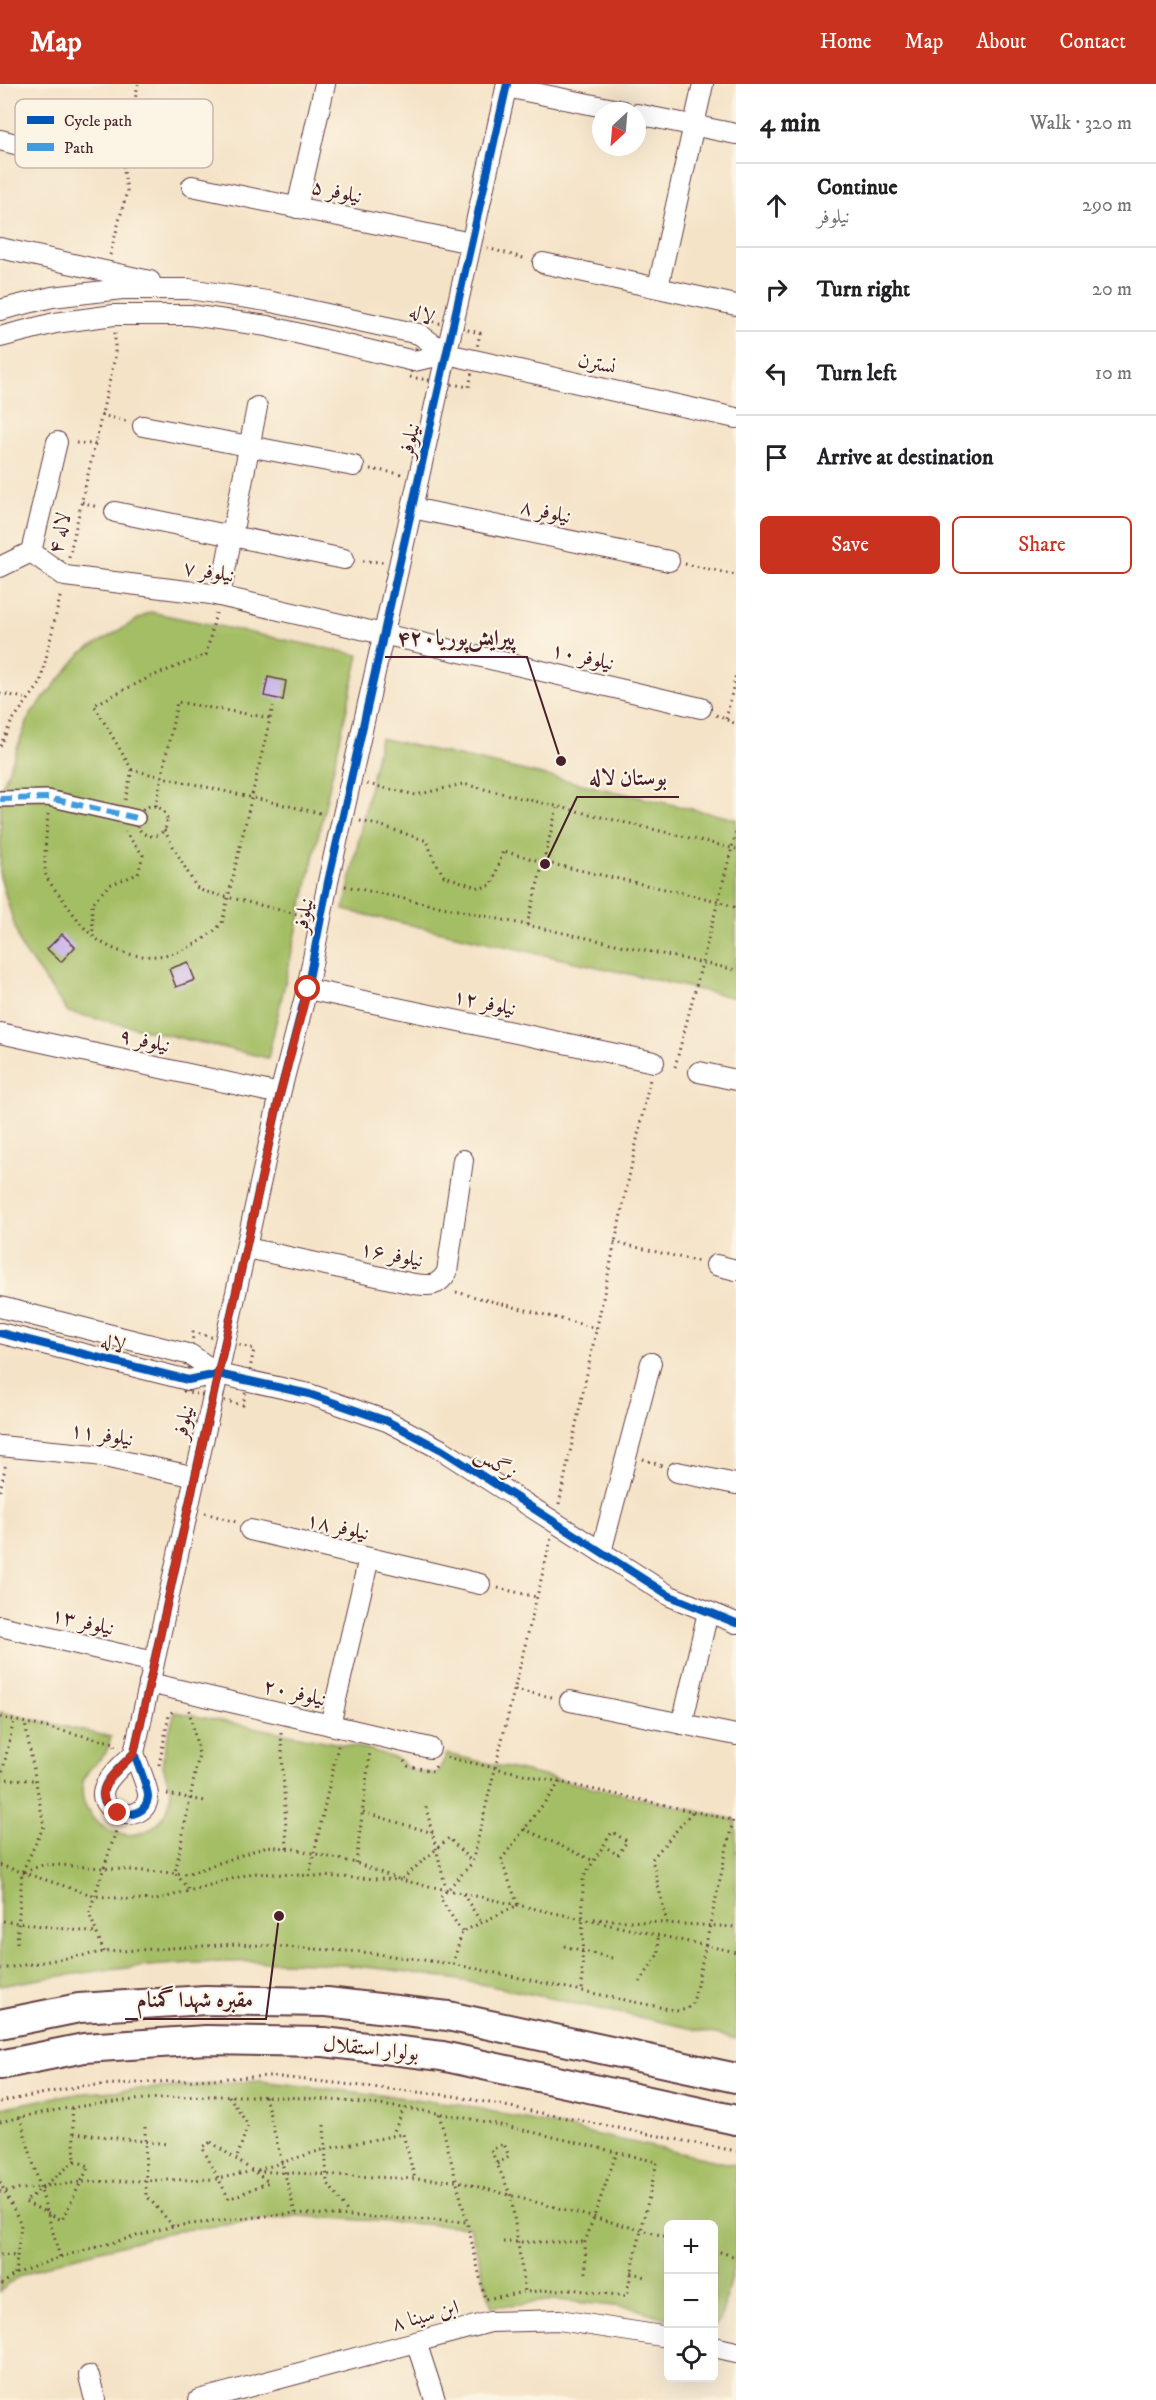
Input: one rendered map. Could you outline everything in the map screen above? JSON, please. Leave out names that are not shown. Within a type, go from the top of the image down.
[{"type":"main road","name":"بولوار استقلال","points":[[0,2024],[79,2008],[205,2000],[327,2002],[448,2016],[736,2078]]},
{"type":"main road","name":"بولوار استقلال","points":[[0,2065],[84,2048],[206,2040],[324,2042],[442,2056],[736,2120]]},
{"type":"street","points":[[297,208],[325,84]]},
{"type":"street","points":[[658,287],[703,84]]},
{"type":"street","points":[[507,86],[592,104]]},
{"type":"street","name":"نیلوفر","points":[[134,1753],[280,1094],[308,989],[328,882],[507,86]]},
{"type":"street","points":[[646,116],[736,134]]},
{"type":"street","points":[[0,140],[15,144]]},
{"type":"street","name":"نیلوفر ۵","points":[[192,186],[471,243]]},
{"type":"street","points":[[0,248],[189,289]]},
{"type":"street","points":[[543,263],[736,305]]},
{"type":"street","name":"لاله","points":[[0,310],[52,297],[122,289],[189,289],[267,301],[419,334],[447,354]]},
{"type":"street","name":"لاله","points":[[0,337],[55,322],[114,315],[190,315],[267,326],[414,361],[447,354]]},
{"type":"street","name":"نسترن","points":[[447,354],[736,418]]},
{"type":"street","points":[[220,596],[257,407]]},
{"type":"street","points":[[142,426],[354,466]]},
{"type":"street","points":[[0,567],[31,552],[57,442]]},
{"type":"street","name":"نیلوفر ۸","points":[[412,508],[669,561]]},
{"type":"street","points":[[115,512],[344,559]]},
{"type":"street","name":"نیلوفر ۷","points":[[31,552],[65,576],[220,596],[384,633]]},
{"type":"street","name":"نیلوفر ۱۰","points":[[384,633],[701,708]]},
{"type":"street","points":[[0,799],[48,798],[137,818]]},
{"type":"street","name":"نیلوفر ۱۲","points":[[308,989],[654,1062]]},
{"type":"street","name":"نیلوفر ۹","points":[[0,1033],[280,1094]]},
{"type":"street","points":[[699,1072],[736,1080]]},
{"type":"street","name":"نیلوفر ۱۶","points":[[247,1248],[414,1284],[434,1286],[447,1272],[463,1160]]},
{"type":"street","points":[[716,1265],[736,1270]]},
{"type":"street","name":"لاله","points":[[0,1307],[192,1355],[219,1374]]},
{"type":"street","name":"لاله","points":[[0,1333],[188,1380],[219,1374]]},
{"type":"street","points":[[601,1552],[651,1363]]},
{"type":"street","name":"نرگس","points":[[219,1374],[309,1394],[387,1421],[442,1450],[670,1596],[736,1623]]},
{"type":"street","name":"نیلوفر ۱۱","points":[[5,1447],[95,1455],[196,1476]]},
{"type":"street","points":[[677,1472],[736,1484]]},
{"type":"street","name":"نیلوفر ۱۸","points":[[250,1530],[480,1584]]},
{"type":"street","points":[[330,1725],[369,1558]]},
{"type":"street","points":[[682,1724],[708,1612]]},
{"type":"street","name":"نیلوفر ۱۳","points":[[0,1626],[154,1662]]},
{"type":"street","name":"نیلوفر ۲۰","points":[[149,1683],[430,1748]]},
{"type":"street","points":[[570,1701],[736,1735]]},
{"type":"street","name":"ابن سینا ۸","points":[[199,2400],[490,2322],[559,2320],[664,2336]]},
{"type":"street","points":[[416,2342],[435,2400]]},
{"type":"street","points":[[718,2347],[735,2347]]},
{"type":"street","points":[[89,2376],[95,2400]]},
{"type":"path","points":[[135,99],[138,84]]},
{"type":"path","points":[[106,271],[127,191],[124,168]]},
{"type":"path","points":[[471,243],[543,263]]},
{"type":"path","points":[[101,415],[142,426]]},
{"type":"path","points":[[354,466],[419,477]]},
{"type":"path","points":[[344,559],[400,564]]},
{"type":"path","points":[[669,561],[736,575]]},
{"type":"path","points":[[93,937],[92,904],[109,885],[138,874],[143,855],[126,835],[121,813],[132,770],[94,705],[150,676],[206,655],[220,596]]},
{"type":"path","points":[[726,719],[736,674]]},
{"type":"path","points":[[0,693],[29,699]]},
{"type":"path","points":[[156,806],[177,702],[270,718]]},
{"type":"path","points":[[48,798],[46,875],[82,926],[93,937],[120,951],[135,955],[150,957],[177,953],[190,948],[213,933],[222,923],[273,706]]},
{"type":"path","points":[[132,770],[382,826],[427,841],[434,860],[444,876],[480,888],[492,885],[503,850],[543,862],[718,901],[736,908]]},
{"type":"path","points":[[351,781],[416,795],[463,784],[734,848]]},
{"type":"path","points":[[526,925],[557,807]]},
{"type":"path","points":[[164,831],[196,887],[203,891],[320,920]]},
{"type":"path","points":[[675,1067],[734,848],[736,832]]},
{"type":"path","points":[[328,882],[736,970]]},
{"type":"path","points":[[462,1932],[440,1899],[446,1889],[472,1863],[497,1768],[555,1522],[654,1062],[699,1072]]},
{"type":"path","points":[[614,1242],[716,1265]]},
{"type":"path","points":[[434,1286],[596,1328]]},
{"type":"path","points":[[0,1491],[5,1447]]},
{"type":"path","points":[[627,1453],[677,1472]]},
{"type":"path","points":[[188,1508],[241,1524],[250,1530]]},
{"type":"path","points":[[480,1584],[537,1598]]},
{"type":"path","points":[[515,1690],[570,1701]]},
{"type":"path","points":[[164,1774],[158,1766],[169,1715],[176,1708],[200,1713]]},
{"type":"path","points":[[175,1873],[199,1754],[189,1710]]},
{"type":"path","points":[[0,1717],[115,1743],[113,1749]]},
{"type":"path","points":[[14,1720],[0,1781],[35,1780]]},
{"type":"path","points":[[17,1943],[22,1872],[44,1826],[24,1722]]},
{"type":"path","points":[[281,1731],[287,1848]]},
{"type":"path","points":[[309,1876],[338,1743]]},
{"type":"path","points":[[356,1863],[371,1750],[360,1748]]},
{"type":"path","points":[[0,1969],[104,1952],[237,1944],[362,1952],[453,1964],[582,1989],[678,2011],[687,2009],[693,2003],[734,1820],[442,1756],[433,1771],[408,1766],[401,1757]]},
{"type":"path","points":[[518,1905],[501,1860],[560,1782]]},
{"type":"path","points":[[165,1804],[167,1784]]},
{"type":"path","points":[[167,1794],[205,1801]]},
{"type":"path","points":[[426,1807],[446,1889]]},
{"type":"path","points":[[667,1923],[652,1858],[693,1811]]},
{"type":"path","points":[[363,1812],[433,1833]]},
{"type":"path","points":[[104,1952],[89,1913],[117,1828]]},
{"type":"path","points":[[524,1829],[594,1861]]},
{"type":"path","points":[[582,1989],[583,1878],[612,1832],[627,1841],[618,1855],[604,1846]]},
{"type":"path","points":[[401,1880],[449,1838],[472,1863]]},
{"type":"path","points":[[22,1872],[45,1864],[188,1874],[267,1846],[314,1853],[356,1863],[401,1880]]},
{"type":"path","points":[[0,1865],[95,1896],[156,1900],[253,1873],[401,1880],[736,1952]]},
{"type":"path","points":[[175,1873],[190,1891]]},
{"type":"path","points":[[462,1893],[482,1922]]},
{"type":"path","points":[[453,1964],[462,1932],[518,1905]]},
{"type":"path","points":[[583,1918],[736,1927]]},
{"type":"path","points":[[3,1921],[96,1933]]},
{"type":"path","points":[[640,1982],[659,1953],[658,1935]]},
{"type":"path","points":[[564,1946],[616,1959]]},
{"type":"path","points":[[0,2102],[81,2086],[270,2076],[454,2096],[736,2151]]},
{"type":"path","points":[[229,2096],[249,2125],[236,2160]]},
{"type":"path","points":[[265,2096],[295,2213]]},
{"type":"path","points":[[0,2122],[72,2108],[156,2099],[265,2096],[404,2108],[439,2114],[526,2131],[657,2162],[626,2296],[569,2289],[525,2292],[485,2299],[439,2114]]},
{"type":"path","points":[[72,2108],[75,2161]]},
{"type":"path","points":[[392,2136],[404,2108]]},
{"type":"path","points":[[20,2117],[60,2257]]},
{"type":"path","points":[[324,2125],[327,2182],[349,2214]]},
{"type":"path","points":[[145,2127],[146,2195],[173,2226]]},
{"type":"path","points":[[74,2133],[167,2144]]},
{"type":"path","points":[[2,2192],[41,2189],[81,2182],[217,2179],[282,2163],[325,2149],[403,2134],[416,2179]]},
{"type":"path","points":[[211,2142],[253,2171],[269,2182],[229,2199],[202,2147],[211,2142]]},
{"type":"path","points":[[497,2164],[509,2156],[504,2144],[491,2150],[497,2164],[511,2196],[525,2292]]},
{"type":"path","points":[[586,2273],[585,2242],[617,2152]]},
{"type":"path","points":[[75,2161],[89,2166],[62,2220],[26,2202],[41,2189],[75,2161]]},
{"type":"path","points":[[253,2171],[456,2181],[664,2236]]},
{"type":"path","points":[[0,2182],[2,2192],[21,2224],[15,2274]]},
{"type":"path","points":[[0,2286],[15,2274],[60,2257],[173,2226],[295,2213],[349,2214],[467,2222]]},
{"type":"path","points":[[503,2242],[585,2242]]},
{"type":"path","points":[[718,2251],[736,2257]]},
{"type":"path","points":[[0,2255],[17,2256]]},
{"type":"path","points":[[631,2272],[647,2278]]},
{"type":"green space","points":[[150,612],[359,655],[268,1058],[68,1012],[21,947],[0,877],[1,790],[30,715],[81,653]]},
{"type":"green space","points":[[380,738],[736,819],[736,998],[344,910]]},
{"type":"green space","points":[[0,1712],[111,1737],[105,1754],[84,1777],[83,1799],[89,1813],[100,1825],[113,1832],[128,1835],[143,1832],[157,1824],[170,1802],[171,1796],[163,1760],[175,1712],[371,1750],[402,1761],[408,1769],[437,1774],[447,1754],[736,1820],[736,2039],[476,1983],[336,1964],[192,1963],[95,1972],[0,1986]]},
{"type":"green space","points":[[261,2081],[457,2104],[736,2165],[736,2255],[721,2318],[718,2322],[718,2220],[664,2220],[664,2318],[633,2308],[556,2300],[492,2307],[470,2227],[298,2216],[175,2231],[62,2260],[18,2277],[0,2292],[0,2108],[71,2094]]},
{"type":"building","points":[[268,677],[286,681],[283,700],[264,696]]},
{"type":"building","points":[[62,934],[75,947],[61,962],[47,949]]},
{"type":"building","points":[[188,962],[195,980],[176,987],[169,969]]},
{"type":"marked path","points":[[0,799],[48,798],[137,818]]},
{"type":"cycle path","points":[[134,1753],[148,1797],[145,1807],[138,1812],[120,1813],[105,1803],[103,1794],[106,1784],[115,1772],[134,1753],[280,1094],[307,989],[328,882],[507,84]]},
{"type":"cycle path","points":[[0,1333],[188,1380],[218,1374],[309,1394],[387,1421],[442,1450],[670,1596],[736,1623]]},
{"type":"place","name":"پیرایش‌پوریا۴۲۰","points":[[561,761]]},
{"type":"place","name":"بوستان لاله","points":[[545,864]]},
{"type":"place","name":"مقبره شهدا گمنام","points":[[279,1916]]},
{"type":"route","points":[[118,1813],[109,1808],[103,1799],[103,1790],[106,1783],[134,1753],[280,1094],[308,989]]}]
